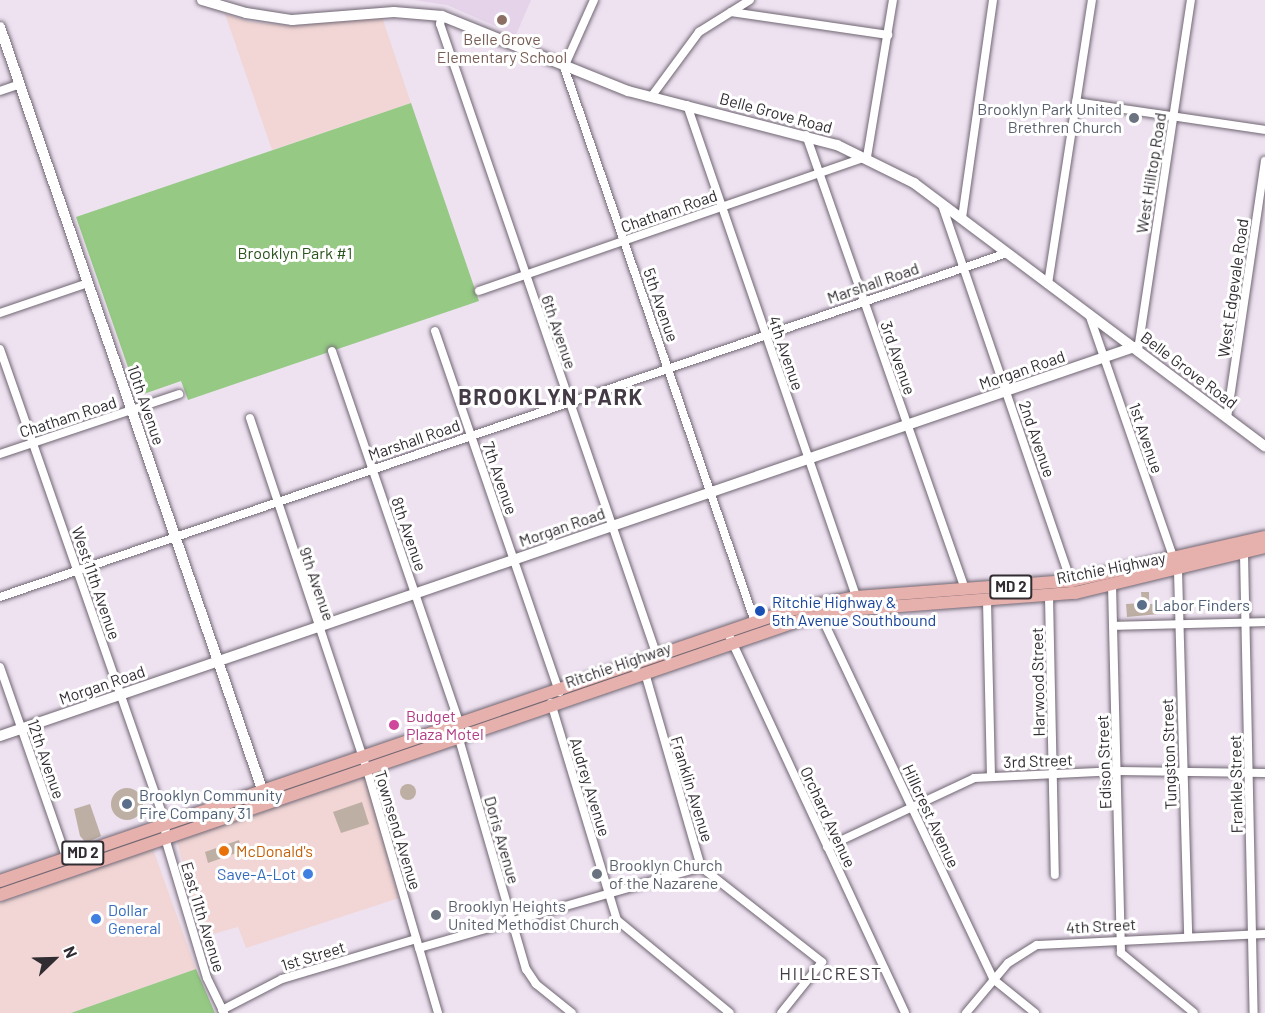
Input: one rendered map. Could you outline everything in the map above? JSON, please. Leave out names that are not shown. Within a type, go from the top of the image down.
[{"type":"main road","name":"Ritchie Highway","points":[[0,882],[263,792],[459,739],[657,656],[821,616],[858,603],[987,601],[1049,597],[1112,585],[1265,537]]},
{"type":"main road","name":"Ritchie Highway","points":[[0,895],[165,838],[364,764],[460,725],[645,673],[729,637],[755,621],[858,603],[965,590],[1071,581],[1244,554],[1265,547]]},
{"type":"street","name":"Belle Grove Road","points":[[202,0],[246,14],[292,20],[394,12],[442,16],[564,67],[651,97],[806,135],[867,158],[942,203],[1265,447]]},
{"type":"street","points":[[564,67],[594,0]]},
{"type":"street","points":[[651,97],[699,32],[750,0]]},
{"type":"street","points":[[867,158],[893,0]]},
{"type":"street","points":[[962,218],[993,0]]},
{"type":"street","points":[[1048,284],[1092,0]]},
{"type":"street","name":"West Hilltop Road","points":[[1136,349],[1191,0]]},
{"type":"street","points":[[731,12],[888,35]]},
{"type":"street","name":"6th Avenue","points":[[442,16],[440,24],[657,656]]},
{"type":"street","name":"10th Avenue","points":[[0,27],[263,792]]},
{"type":"street","name":"5th Avenue","points":[[564,67],[755,621]]},
{"type":"street","points":[[0,91],[20,84]]},
{"type":"street","points":[[1076,102],[1265,130]]},
{"type":"street","name":"4th Avenue","points":[[687,105],[858,603]]},
{"type":"street","name":"3rd Avenue","points":[[806,135],[965,590]]},
{"type":"street","name":"Chatham Road","points":[[479,291],[867,158]]},
{"type":"street","name":"West Edgevale Road","points":[[1227,418],[1265,161]]},
{"type":"street","name":"2nd Avenue","points":[[942,203],[1071,581]]},
{"type":"street","name":"Marshall Road","points":[[0,597],[1007,253]]},
{"type":"street","points":[[0,313],[88,283]]},
{"type":"street","name":"1st Avenue","points":[[1089,314],[1175,565]]},
{"type":"street","name":"7th Avenue","points":[[435,331],[514,560],[555,698]]},
{"type":"street","name":"West 11th Avenue","points":[[0,349],[166,825]]},
{"type":"street","name":"Morgan Road","points":[[0,736],[1006,391],[1136,349]]},
{"type":"street","name":"8th Avenue","points":[[332,351],[460,725]]},
{"type":"street","name":"Chatham Road","points":[[0,454],[179,394]]},
{"type":"street","name":"9th Avenue","points":[[250,418],[275,502],[364,764]]},
{"type":"street","name":"Frankle Street","points":[[1244,554],[1254,1013]]},
{"type":"street","name":"Tungston Street","points":[[1175,565],[1179,624],[1188,937]]},
{"type":"street","name":"Edison Street","points":[[1112,585],[1120,938]]},
{"type":"street","name":"Harwood Street","points":[[1049,597],[1055,875]]},
{"type":"street","points":[[987,601],[991,776]]},
{"type":"street","name":"Hillcrest Avenue","points":[[821,616],[993,979],[1035,1013]]},
{"type":"street","points":[[1113,626],[1265,622]]},
{"type":"street","name":"Orchard Avenue","points":[[729,637],[905,1013]]},
{"type":"street","name":"12th Avenue","points":[[0,667],[67,859]]},
{"type":"street","name":"Franklin Avenue","points":[[645,673],[701,867],[822,962],[782,1013]]},
{"type":"street","name":"Audrey Avenue","points":[[555,698],[608,893],[623,927],[730,1013]]},
{"type":"street","name":"Doris Avenue","points":[[460,725],[459,739],[529,977],[572,1013]]},
{"type":"street","name":"Townsend Avenue","points":[[364,764],[438,1013]]},
{"type":"street","name":"3rd Street","points":[[827,847],[974,778],[1118,771],[1265,774]]},
{"type":"street","name":"East 11th Avenue","points":[[166,825],[165,838],[207,978],[223,1012]]},
{"type":"street","points":[[419,948],[701,867]]},
{"type":"street","name":"4th Street","points":[[966,1013],[993,979],[1017,956],[1037,945],[1120,938],[1265,934]]},
{"type":"street","points":[[1120,938],[1121,953],[1194,1013]]},
{"type":"street","name":"1st Street","points":[[223,1012],[282,979],[416,939]]},
{"type":"shaded area","name":"Belle Grove Elementary School","points":[[414,0],[531,0],[516,35],[447,5]]},
{"type":"shaded area","points":[[225,14],[251,22],[292,26],[382,17],[411,103],[272,150]]},
{"type":"shaded area","points":[[365,777],[399,898],[246,948],[238,927],[203,937],[177,841]]},
{"type":"shaded area","points":[[153,849],[196,969],[71,1013],[0,1013],[0,903]]},
{"type":"green space","name":"Brooklyn Park #1","points":[[411,103],[479,301],[188,400],[181,381],[138,396],[76,217]]},
{"type":"green space","points":[[196,969],[215,1013],[71,1013]]},
{"type":"building","name":"Labor Finders","points":[[1141,592],[1149,592],[1149,604],[1158,604],[1159,614],[1127,617],[1126,604],[1142,603]]},
{"type":"building","points":[[405,784],[411,784],[416,792],[414,798],[405,800],[400,795],[400,789]]},
{"type":"building","name":"Brooklyn Community Fire Company 31","points":[[127,788],[138,793],[143,804],[138,815],[127,820],[116,815],[111,804],[116,793]]},
{"type":"building","points":[[362,802],[369,824],[341,833],[333,812]]},
{"type":"building","points":[[90,804],[101,836],[86,843],[80,836],[74,809]]},
{"type":"building","name":"McDonald's","points":[[239,840],[242,851],[208,863],[205,852]]},
{"type":"place","name":"Belle Grove Elementary School","points":[[502,20]]},
{"type":"place","name":"Brooklyn Park United Brethren Church","points":[[1134,118]]},
{"type":"place","name":"Labor Finders","points":[[1142,605]]},
{"type":"place","name":"Ritchie Highway & 5th Avenue Southbound","points":[[760,611]]},
{"type":"place","name":"Budget Plaza Motel","points":[[394,725]]},
{"type":"place","name":"Brooklyn Community Fire Company 31","points":[[127,804]]},
{"type":"place","name":"McDonald's","points":[[224,851]]},
{"type":"place","name":"Save-A-Lot","points":[[308,874]]},
{"type":"place","name":"Brooklyn Church of the Nazarene","points":[[597,874]]},
{"type":"place","name":"Brooklyn Heights United Methodist Church","points":[[436,915]]},
{"type":"place","name":"Dollar General","points":[[96,919]]},
{"type":"district","name":"BROOKLYN PARK","points":[[551,397]]},
{"type":"district","name":"HILLCREST","points":[[831,973]]}]
